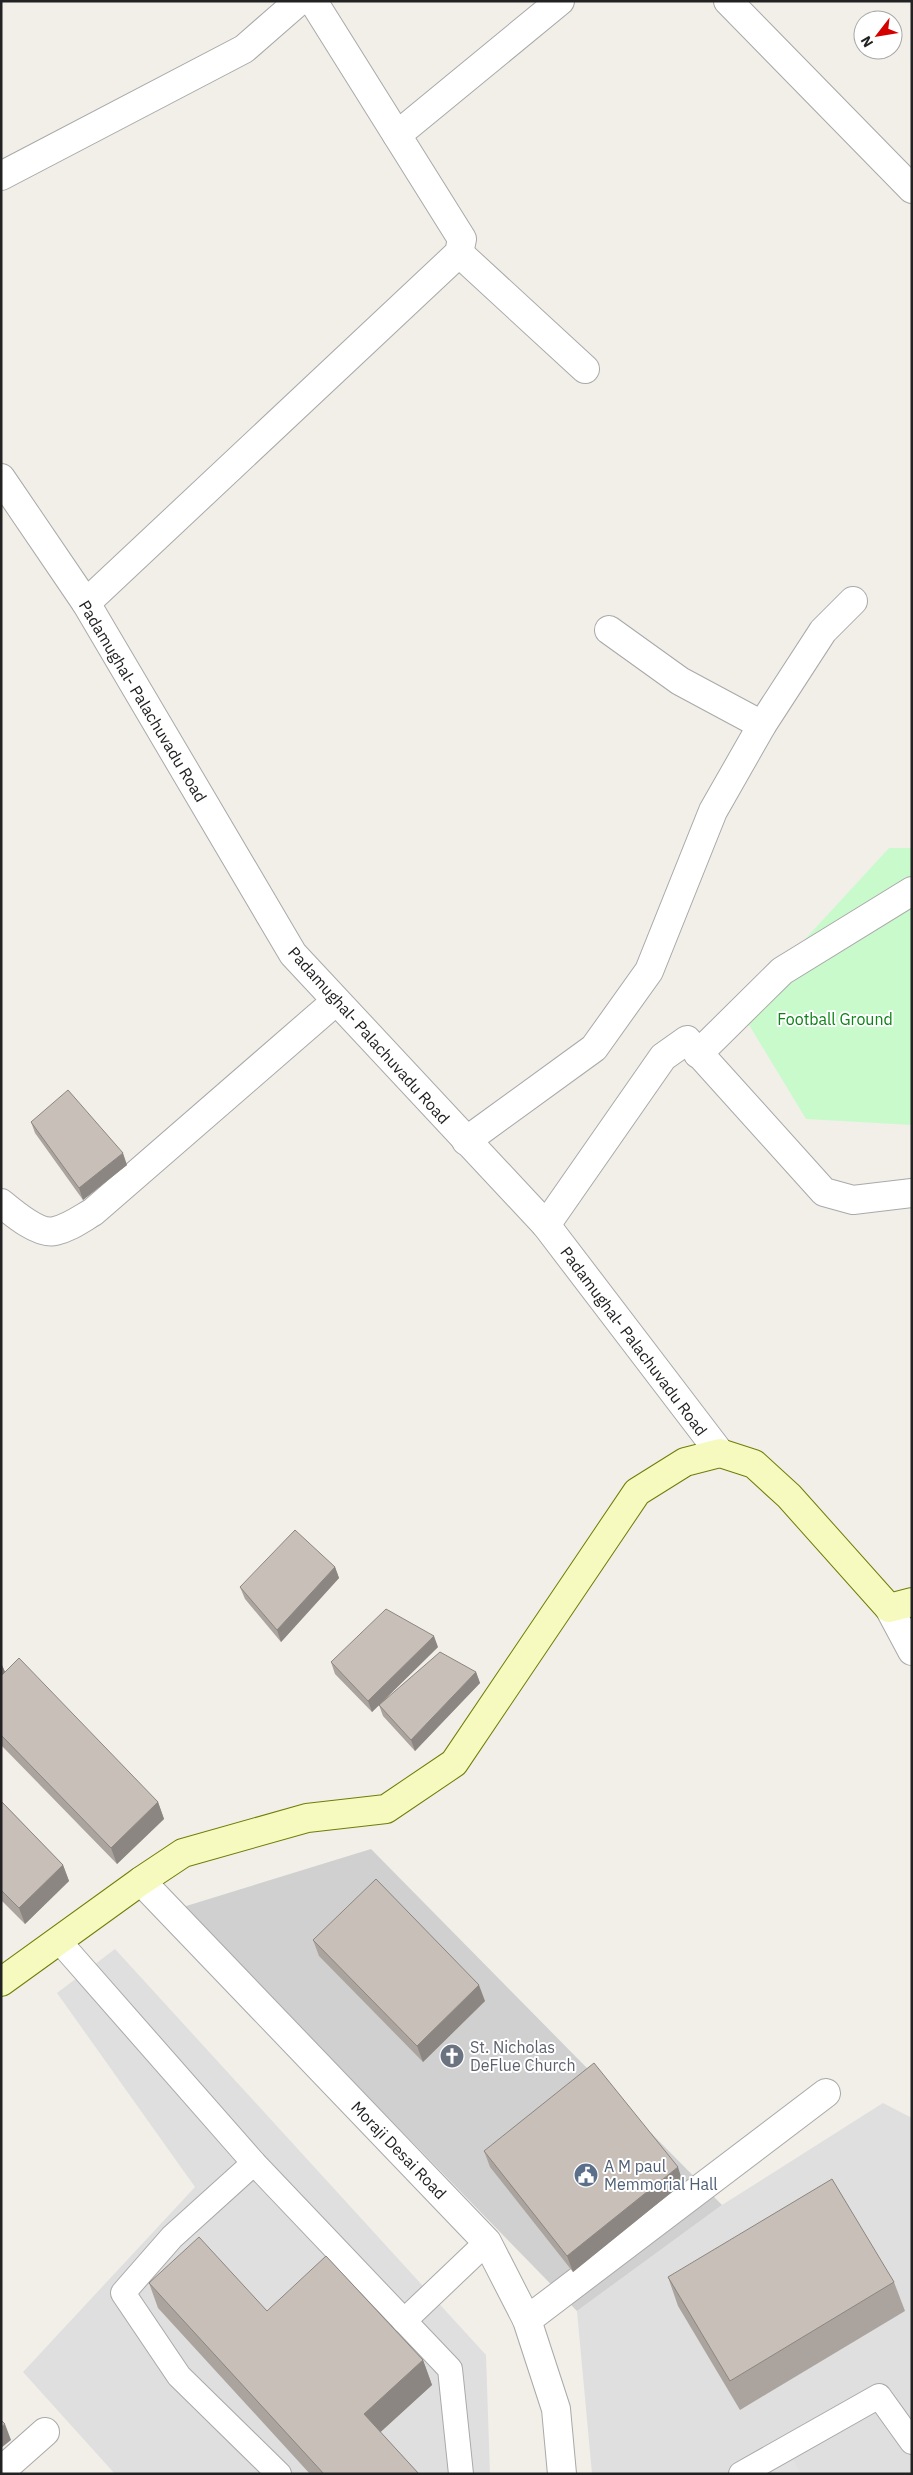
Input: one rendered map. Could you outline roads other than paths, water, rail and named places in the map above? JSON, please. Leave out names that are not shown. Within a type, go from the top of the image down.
[{"type":"main road","points":[[720,1453],[754,1464],[900,1605]]},
{"type":"main road","name":"Padamughal- Palachuvadu Road","points":[[1,1982],[141,1880],[183,1853],[307,1818],[386,1809],[454,1763],[637,1492],[685,1462],[720,1453]]},
{"type":"street","points":[[1,176],[244,49],[299,1]]},
{"type":"street","points":[[86,603],[459,253],[462,239],[313,1]]},
{"type":"street","points":[[397,135],[560,1]]},
{"type":"street","points":[[728,1],[912,189]]},
{"type":"street","points":[[459,253],[585,370]]},
{"type":"street","name":"Padamughal- Palachuvadu Road","points":[[1,478],[86,603],[293,954],[546,1225],[720,1453]]},
{"type":"street","points":[[466,1141],[594,1048],[600,1040],[648,971],[713,811],[762,725],[823,631],[853,601]]},
{"type":"street","points":[[609,630],[680,680],[762,725]]},
{"type":"street","points":[[698,1054],[782,971],[912,891]]},
{"type":"street","points":[[1,1204],[23,1222],[53,1232],[69,1226],[85,1216],[336,1001]]},
{"type":"street","points":[[546,1225],[662,1057],[687,1040],[824,1192],[853,1200],[912,1193]]},
{"type":"street","points":[[900,1605],[912,1651]]},
{"type":"street","name":"Moraji Desai Road","points":[[141,1880],[487,2242],[527,2320],[556,2409],[562,2474]]},
{"type":"street","points":[[527,2320],[826,2092]]},
{"type":"street","points":[[1,2471],[45,2432]]},
{"type":"lane","points":[[59,1941],[254,2163],[450,2369],[460,2474]]},
{"type":"lane","points":[[254,2163],[172,2237],[123,2293],[179,2376],[279,2474]]},
{"type":"lane","points":[[404,2321],[487,2242]]},
{"type":"lane","points":[[742,2474],[879,2396],[912,2442]]},
{"type":"place","name":"St. Nicholas DeFlue Church","points":[[452,2056]]},
{"type":"place","name":"A M paul Memmorial Hall","points":[[586,2175]]},
{"type":"park label","name":"Football Ground","points":[[835,1019]]}]
